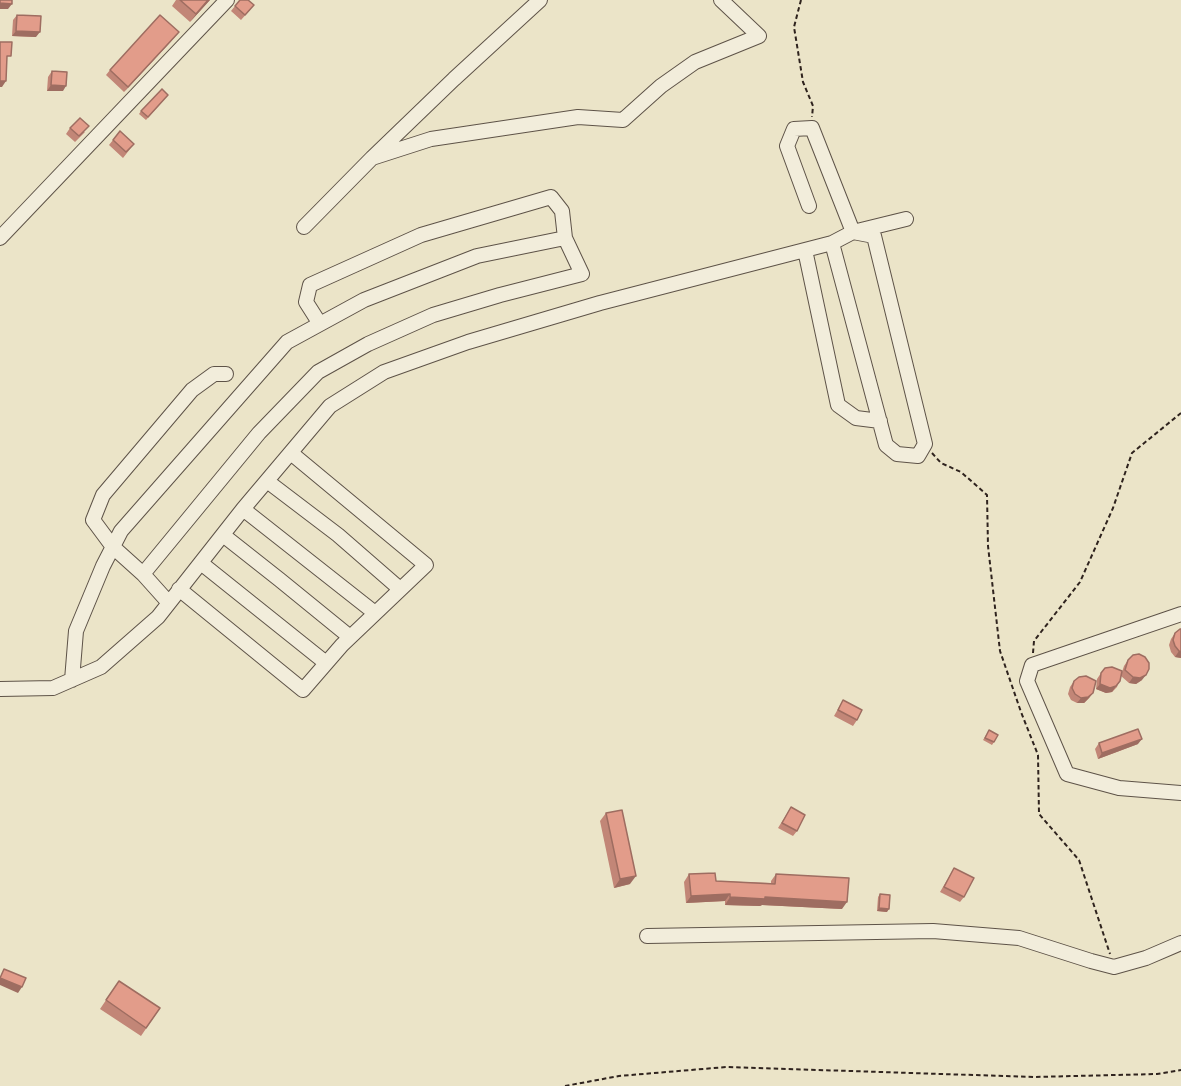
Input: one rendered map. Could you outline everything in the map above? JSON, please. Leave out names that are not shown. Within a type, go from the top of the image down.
[{"type":"street","points":[[0,238],[227,0]]},
{"type":"street","points":[[304,227],[454,79],[540,0]]},
{"type":"street","points":[[372,158],[431,139],[579,117],[623,120],[662,86],[695,62],[759,36],[721,0]]},
{"type":"street","points":[[809,206],[788,146],[794,129],[812,128],[853,231]]},
{"type":"street","points":[[143,574],[259,433],[318,372],[368,344],[433,315],[582,274],[565,238],[562,212],[551,197],[421,235],[310,285],[306,302],[320,324]]},
{"type":"street","points":[[0,689],[53,688],[101,667],[158,617],[243,509],[330,406],[384,372],[468,342],[600,303],[832,243],[853,231],[906,219]]},
{"type":"street","points":[[832,243],[886,445],[897,454],[918,456],[925,444],[874,236],[853,231]]},
{"type":"street","points":[[72,680],[76,631],[103,566],[121,531],[287,342],[364,300],[477,256],[565,238]]},
{"type":"street","points":[[805,250],[838,405],[856,418],[880,421]]},
{"type":"street","points":[[169,603],[143,574],[113,547],[93,520],[103,495],[192,390],[214,374],[226,374]]},
{"type":"street","points":[[180,590],[303,690],[350,637],[426,565],[291,453]]},
{"type":"street","points":[[267,481],[338,535],[400,590]]},
{"type":"street","points":[[243,509],[375,613]]},
{"type":"street","points":[[223,535],[350,637]]},
{"type":"street","points":[[201,563],[326,663]]},
{"type":"street","points":[[1181,614],[1032,665],[1027,681],[1067,774],[1119,788],[1181,793]]},
{"type":"street","points":[[647,936],[933,931],[1019,938],[1091,962],[1114,967],[1146,958],[1181,943]]},
{"type":"path","points":[[801,0],[794,27],[803,82],[813,106],[812,128]]},
{"type":"path","points":[[1032,665],[1034,641],[1080,582],[1113,508],[1132,453],[1181,413]]},
{"type":"path","points":[[565,1086],[619,1076],[727,1067],[1034,1077],[1157,1074],[1181,1070]]},
{"type":"building","points":[[0,0],[12,0],[12,4],[0,3]]},
{"type":"building","points":[[180,0],[208,0],[196,14]]},
{"type":"building","points":[[240,0],[248,0],[254,5],[245,15],[235,6]]},
{"type":"building","points":[[17,15],[41,16],[40,32],[16,31]]},
{"type":"building","points":[[160,15],[179,32],[128,87],[110,70]]},
{"type":"building","points":[[0,42],[12,42],[11,56],[7,56],[6,81],[0,81]]},
{"type":"building","points":[[52,71],[67,72],[66,86],[51,85]]},
{"type":"building","points":[[162,89],[168,95],[148,117],[141,111]]},
{"type":"building","points":[[80,118],[89,126],[79,136],[70,128]]},
{"type":"building","points":[[120,131],[134,144],[126,152],[113,140]]},
{"type":"building","points":[[1180,629],[1181,652],[1173,640],[1175,633]]},
{"type":"building","points":[[1139,654],[1149,663],[1146,675],[1140,678],[1133,677],[1125,670],[1128,660],[1133,655]]},
{"type":"building","points":[[1112,667],[1122,671],[1120,681],[1116,686],[1110,688],[1100,684],[1101,673],[1105,668]]},
{"type":"building","points":[[1086,676],[1096,681],[1093,693],[1081,698],[1072,688],[1074,681]]},
{"type":"building","points":[[843,700],[862,710],[857,720],[838,710]]},
{"type":"building","points":[[1138,729],[1142,739],[1102,753],[1099,743]]},
{"type":"building","points":[[989,730],[998,735],[994,742],[985,738]]},
{"type":"building","points":[[791,807],[805,815],[797,831],[782,823]]},
{"type":"building","points":[[622,810],[636,876],[620,879],[606,813]]},
{"type":"building","points":[[954,868],[974,878],[964,897],[944,887]]},
{"type":"building","points":[[715,873],[716,881],[775,884],[776,874],[849,878],[847,902],[730,897],[730,894],[691,896],[689,874]]},
{"type":"building","points":[[880,894],[890,895],[889,909],[879,908]]},
{"type":"building","points":[[4,969],[26,978],[22,987],[0,978]]},
{"type":"building","points":[[119,981],[160,1008],[146,1028],[106,1000]]}]
